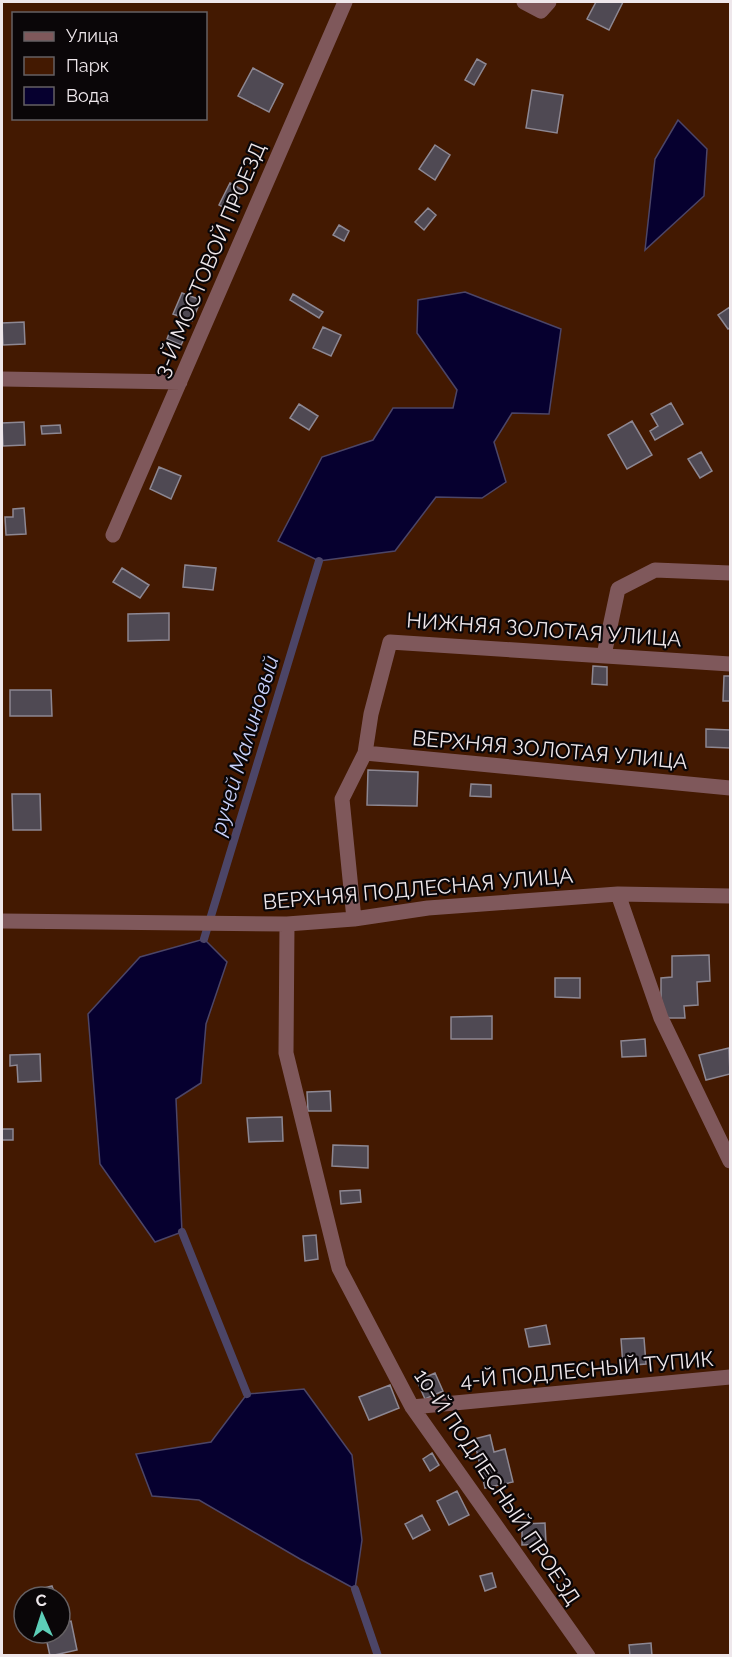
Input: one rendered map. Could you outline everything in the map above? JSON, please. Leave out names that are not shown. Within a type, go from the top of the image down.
[{"type":"street","name":"3-Й МОСТОВОЙ ПРОЕЗД","points":[[113,535],[345,2]]},
{"type":"street","points":[[524,2],[541,10],[549,2]]},
{"type":"street","points":[[2,379],[180,382]]},
{"type":"street","points":[[604,655],[618,589],[655,570],[730,573]]},
{"type":"street","name":"НИЖНЯЯ ЗОЛОТАЯ УЛИЦА","points":[[354,920],[342,799],[365,753],[371,714],[390,642],[730,664]]},
{"type":"street","name":"ВЕРХНЯЯ ЗОЛОТАЯ УЛИЦА","points":[[365,753],[730,788]]},
{"type":"street","points":[[618,894],[661,1018],[730,1161]]},
{"type":"street","name":"ВЕРХНЯЯ ПОДЛЕСНАЯ УЛИЦА","points":[[2,921],[287,924],[354,920],[428,908],[618,894],[730,896]]},
{"type":"street","name":"10-Й ПОДЛЕСНЫЙ ПРОЕЗД","points":[[287,924],[286,1053],[339,1268],[412,1407],[588,1656]]},
{"type":"street","name":"4-Й ПОДЛЕСНЫЙ ТУПИК","points":[[412,1407],[730,1377]]},
{"type":"green space","points":[[2,2],[730,2],[730,1655],[2,1655]]},
{"type":"water","points":[[678,120],[707,149],[704,196],[645,250],[655,159]]},
{"type":"water","points":[[465,292],[561,329],[549,414],[512,413],[494,442],[506,482],[482,498],[436,497],[395,551],[319,561],[278,541],[322,457],[373,440],[393,408],[453,408],[457,390],[417,333],[418,300]]},
{"type":"water","points":[[204,939],[227,962],[206,1024],[201,1083],[176,1099],[182,1232],[155,1242],[100,1164],[88,1014],[140,957]]},
{"type":"water","points":[[304,1389],[352,1455],[362,1540],[355,1589],[199,1500],[152,1496],[136,1454],[211,1442],[247,1394]]},
{"type":"building","points":[[596,2],[623,2],[609,30],[587,19]]},
{"type":"building","points":[[477,59],[486,64],[474,85],[465,80]]},
{"type":"building","points":[[253,68],[283,84],[269,112],[238,96]]},
{"type":"building","points":[[532,90],[563,95],[557,133],[526,128]]},
{"type":"building","points":[[435,145],[450,155],[435,180],[419,169]]},
{"type":"building","points":[[230,183],[243,190],[232,212],[219,205]]},
{"type":"building","points":[[428,208],[436,215],[424,230],[415,222]]},
{"type":"building","points":[[339,225],[349,231],[344,241],[333,235]]},
{"type":"building","points":[[182,293],[201,300],[192,321],[173,314]]},
{"type":"building","points":[[293,294],[323,312],[319,318],[290,300]]},
{"type":"building","points":[[730,307],[730,328],[728,329],[718,315]]},
{"type":"building","points":[[24,322],[25,344],[3,345],[2,323]]},
{"type":"building","points":[[323,327],[341,335],[331,356],[313,348]]},
{"type":"building","points":[[170,331],[185,337],[181,345],[167,339]]},
{"type":"building","points":[[671,403],[683,424],[655,440],[650,431],[658,426],[651,414]]},
{"type":"building","points":[[299,404],[318,416],[309,430],[290,418]]},
{"type":"building","points":[[632,421],[652,455],[627,469],[608,435]]},
{"type":"building","points":[[24,422],[25,445],[3,446],[2,423]]},
{"type":"building","points":[[60,425],[61,433],[42,434],[41,426]]},
{"type":"building","points":[[701,452],[712,471],[700,478],[688,459]]},
{"type":"building","points":[[159,467],[181,476],[171,499],[150,489]]},
{"type":"building","points":[[24,508],[26,534],[6,535],[5,517],[13,517],[13,509]]},
{"type":"building","points":[[185,565],[216,568],[213,590],[183,587]]},
{"type":"building","points":[[122,568],[149,585],[140,598],[113,582]]},
{"type":"building","points":[[169,613],[169,640],[128,641],[128,614]]},
{"type":"building","points":[[593,666],[607,667],[607,685],[592,684]]},
{"type":"building","points":[[724,676],[730,676],[730,701],[723,701]]},
{"type":"building","points":[[10,690],[51,690],[52,716],[10,716]]},
{"type":"building","points":[[706,729],[730,730],[730,748],[706,747]]},
{"type":"building","points":[[368,770],[418,772],[417,806],[367,805]]},
{"type":"building","points":[[471,784],[491,785],[491,797],[470,796]]},
{"type":"building","points":[[12,794],[40,794],[41,830],[13,830]]},
{"type":"building","points":[[709,955],[710,981],[697,982],[698,1005],[684,1006],[685,1018],[667,1018],[661,999],[661,978],[672,977],[672,956]]},
{"type":"building","points":[[555,978],[580,978],[580,998],[555,997]]},
{"type":"building","points":[[492,1016],[492,1039],[451,1039],[451,1017]]},
{"type":"building","points":[[645,1039],[646,1056],[622,1057],[621,1041]]},
{"type":"building","points":[[729,1048],[730,1074],[706,1080],[699,1055]]},
{"type":"building","points":[[40,1054],[41,1081],[18,1082],[17,1065],[10,1066],[10,1055]]},
{"type":"building","points":[[330,1091],[331,1111],[308,1111],[307,1092]]},
{"type":"building","points":[[282,1117],[283,1141],[249,1142],[247,1118]]},
{"type":"building","points":[[2,1129],[13,1129],[13,1140],[2,1140]]},
{"type":"building","points":[[333,1145],[368,1146],[368,1168],[332,1166]]},
{"type":"building","points":[[360,1190],[361,1202],[341,1204],[340,1191]]},
{"type":"building","points":[[316,1235],[318,1259],[305,1261],[303,1236]]},
{"type":"building","points":[[546,1325],[550,1344],[529,1347],[525,1329]]},
{"type":"building","points":[[644,1338],[646,1364],[623,1366],[621,1339]]},
{"type":"building","points":[[435,1373],[443,1391],[425,1399],[417,1381]]},
{"type":"building","points":[[390,1385],[399,1408],[369,1420],[359,1397]]},
{"type":"building","points":[[490,1435],[494,1452],[505,1449],[513,1482],[485,1488],[474,1439]]},
{"type":"building","points":[[432,1453],[439,1465],[430,1471],[423,1459]]},
{"type":"building","points":[[457,1491],[469,1515],[449,1525],[437,1501]]},
{"type":"building","points":[[422,1515],[430,1530],[413,1539],[405,1524]]},
{"type":"building","points":[[545,1523],[546,1544],[522,1545],[522,1524]]},
{"type":"building","points":[[492,1573],[496,1587],[485,1591],[480,1576]]},
{"type":"building","points":[[72,1626],[77,1650],[50,1656],[48,1645],[72,1645]]},
{"type":"building","points":[[651,1643],[652,1656],[630,1656],[629,1645]]},
{"type":"waterway","name":"ручей Малиновый","points":[[204,939],[319,561]]},
{"type":"waterway","name":"ручей Малиновый","points":[[182,1232],[247,1394]]},
{"type":"waterway","name":"ручей Малиновый","points":[[355,1589],[378,1656]]}]
